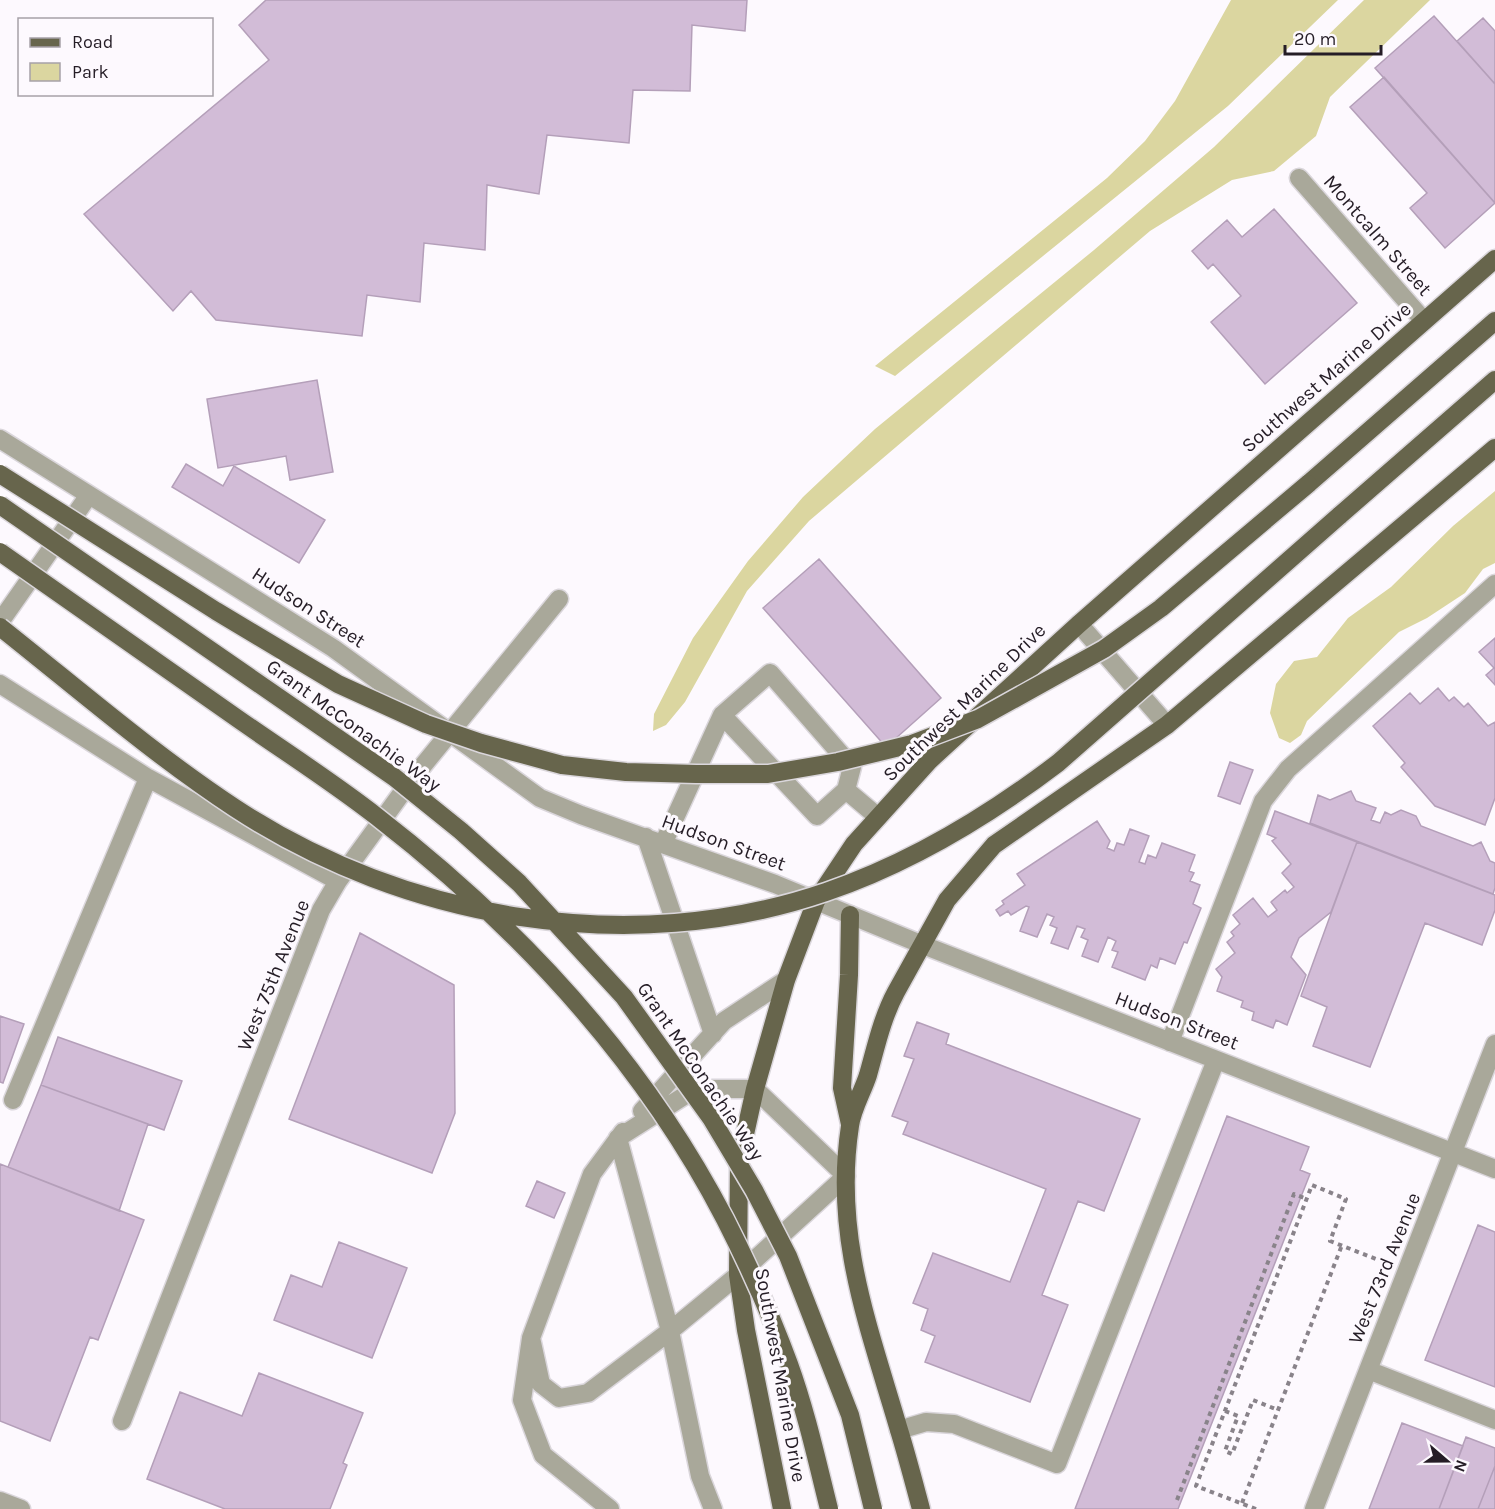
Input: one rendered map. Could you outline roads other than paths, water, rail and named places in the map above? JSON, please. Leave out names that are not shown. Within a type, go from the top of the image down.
[{"type":"main road","name":"Southwest Marine Drive","points":[[782,1509],[746,1330],[738,1275],[739,1161],[755,1089],[786,980],[816,901],[854,844],[930,760],[1079,624],[1495,259]]},
{"type":"main road","points":[[0,474],[216,611],[338,684],[426,724],[481,743],[562,765],[626,772],[768,774],[838,762],[912,744],[978,719],[1104,649],[1161,608],[1495,321]]},
{"type":"main road","points":[[0,625],[175,765],[236,808],[336,862],[426,897],[492,912],[548,921],[602,925],[695,921],[768,908],[825,892],[886,868],[951,836],[1001,805],[1058,763],[1495,380]]},
{"type":"main road","points":[[850,1124],[864,1089],[889,1006],[947,900],[994,845],[1167,725],[1495,448]]},
{"type":"main road","name":"Grant McConachie Way","points":[[0,505],[394,777],[461,831],[519,883],[624,997],[711,1118],[754,1190],[788,1256],[850,1415],[873,1509]]},
{"type":"main road","points":[[0,552],[374,814],[436,864],[493,916],[546,968],[597,1025],[681,1144],[725,1219],[759,1290],[789,1365],[829,1509]]},
{"type":"main road","points":[[850,915],[842,1088],[850,1124],[846,1176],[847,1231],[862,1309],[921,1509]]},
{"type":"street","name":"Montcalm Street","points":[[1299,178],[1424,321]]},
{"type":"street","name":"Hudson Street","points":[[0,439],[333,648],[540,798],[580,815],[775,884],[923,945],[1495,1169]]},
{"type":"street","points":[[0,625],[89,495]]},
{"type":"street","points":[[1170,1042],[1263,801],[1296,761],[1495,584]]},
{"type":"street","name":"West 75th Avenue","points":[[122,1421],[321,910],[338,882],[412,779],[560,599]]},
{"type":"street","points":[[1079,624],[1167,725]]},
{"type":"street","points":[[663,844],[722,715],[770,673],[852,767],[846,790],[817,816],[722,715]]},
{"type":"street","points":[[0,684],[148,778],[338,882]]},
{"type":"street","points":[[13,1100],[148,778]]},
{"type":"street","points":[[846,790],[878,817]]},
{"type":"street","points":[[646,837],[714,1034]]},
{"type":"street","points":[[610,1509],[543,1455],[522,1400],[531,1338],[592,1174],[618,1138],[724,1021],[786,980]]},
{"type":"street","name":"West 73rd Avenue","points":[[1314,1509],[1495,1044]]},
{"type":"street","points":[[899,1430],[932,1421],[954,1424],[1057,1464],[1216,1060]]},
{"type":"street","points":[[531,1338],[541,1384],[559,1398],[588,1393],[670,1331],[738,1275],[846,1176],[755,1089],[695,1089],[618,1138]]},
{"type":"street","points":[[618,1138],[670,1331],[700,1476],[713,1509]]},
{"type":"street","points":[[1368,1370],[1495,1420]]},
{"type":"street","points":[[0,1501],[21,1509]]}]
